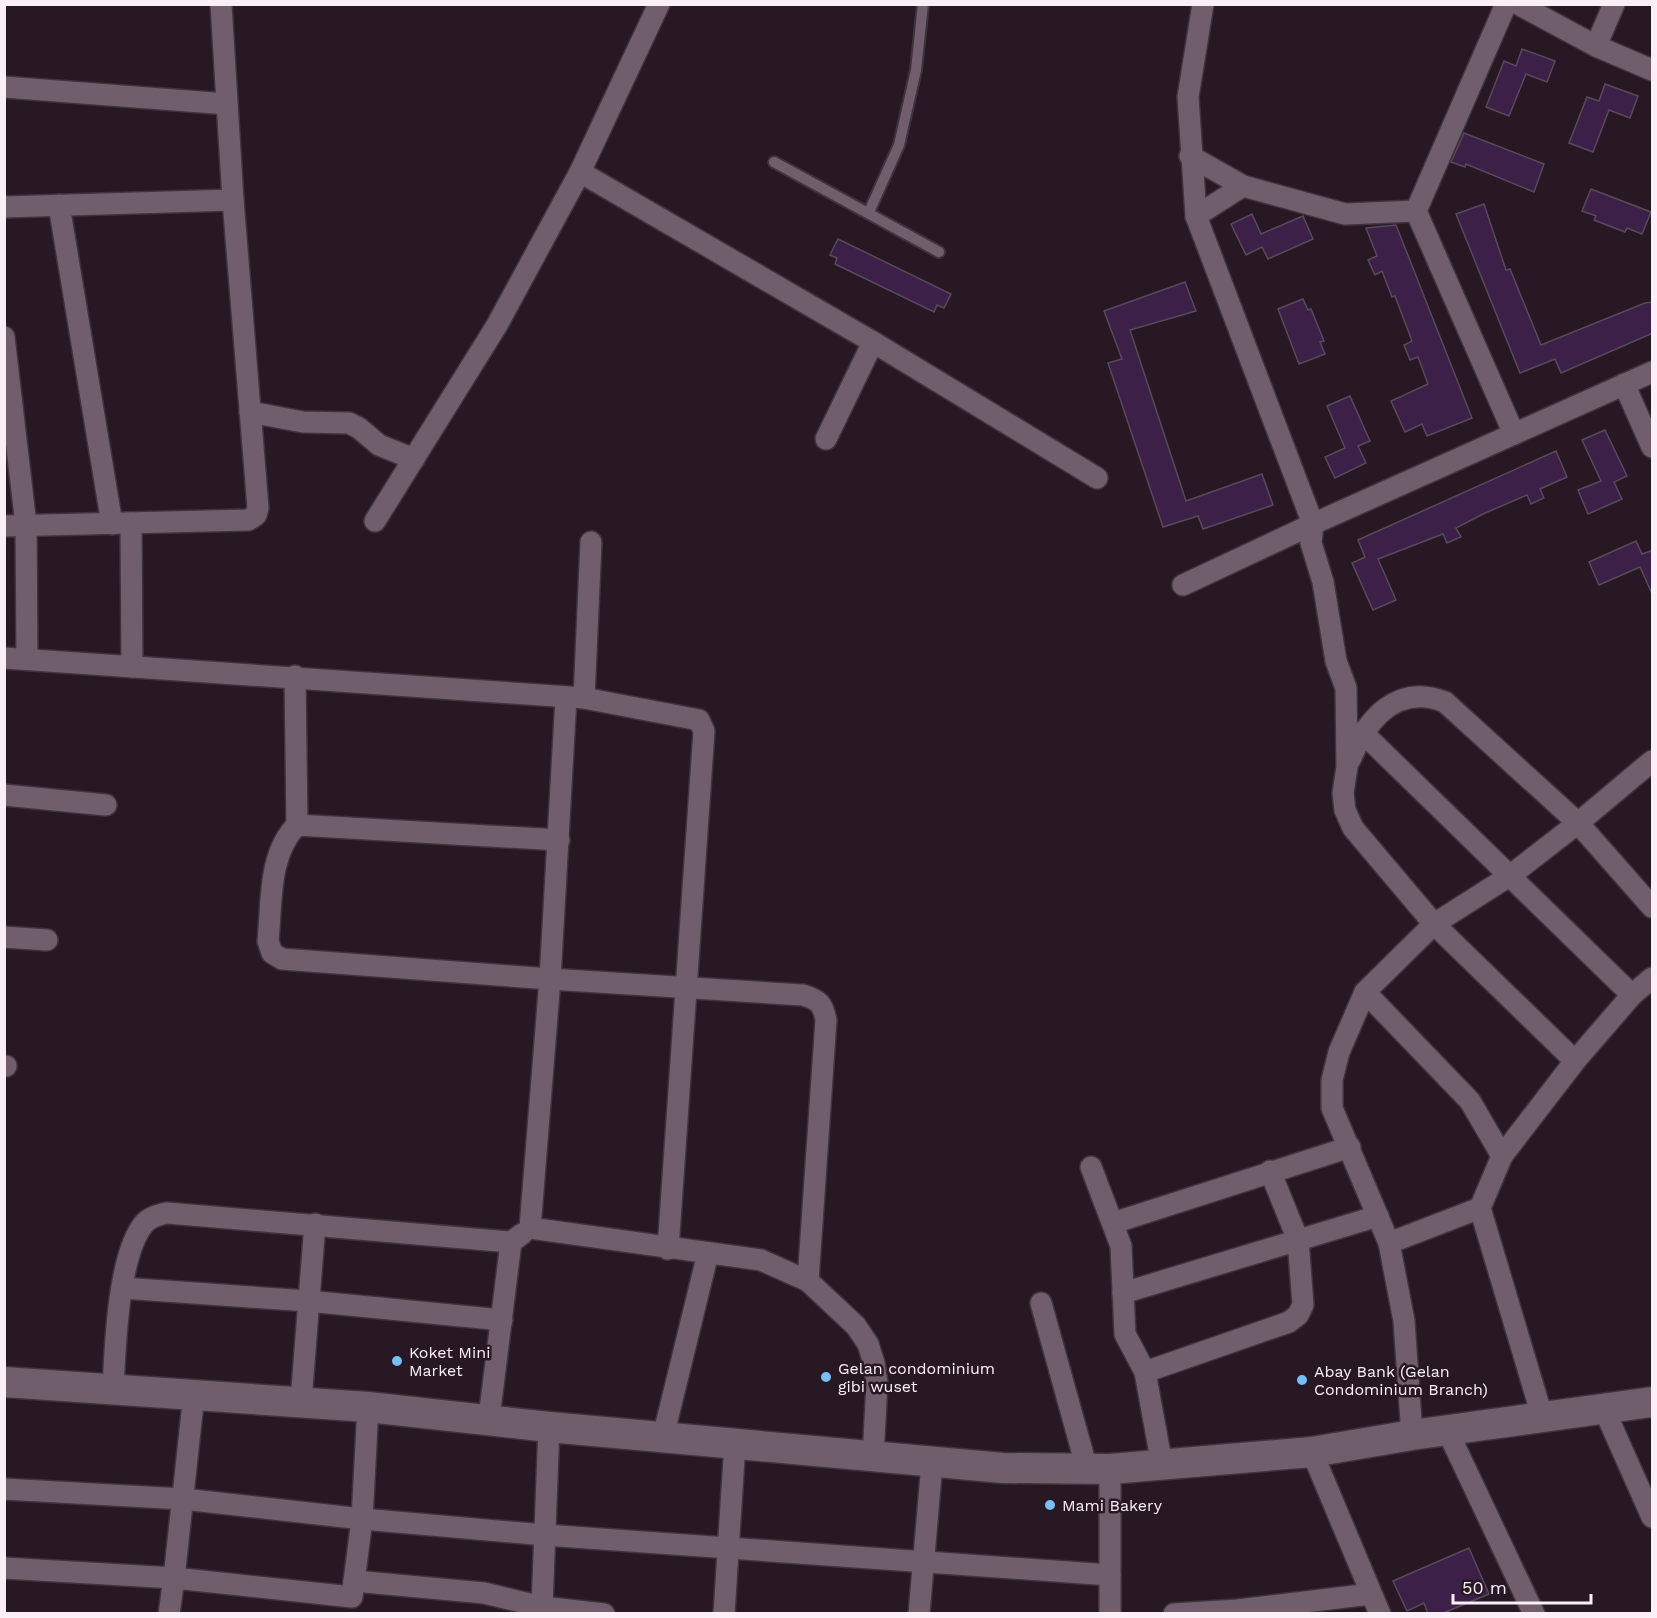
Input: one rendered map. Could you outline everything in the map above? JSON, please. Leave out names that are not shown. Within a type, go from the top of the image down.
[{"type":"street","points":[[4,525],[249,520],[256,515],[258,508],[233,200],[221,4]]},
{"type":"street","points":[[375,521],[497,325],[580,172],[659,4]]},
{"type":"street","points":[[1203,4],[1188,97],[1190,156],[1196,216],[1313,524],[1311,543],[1323,582],[1336,662],[1346,688],[1347,766],[1344,801],[1353,828],[1434,924],[1575,1061]]},
{"type":"street","points":[[1506,4],[1416,211],[1514,434]]},
{"type":"street","points":[[1518,4],[1596,45],[1653,70]]},
{"type":"street","points":[[1596,45],[1614,4]]},
{"type":"street","points":[[4,87],[227,104]]},
{"type":"street","points":[[1190,156],[1243,186],[1345,214],[1416,211]]},
{"type":"street","points":[[580,172],[873,342],[1097,478]]},
{"type":"street","points":[[1196,216],[1243,186]]},
{"type":"street","points":[[4,207],[233,200]]},
{"type":"street","points":[[59,205],[121,524],[132,667]]},
{"type":"street","points":[[4,337],[26,525],[27,659]]},
{"type":"street","points":[[826,439],[873,342]]},
{"type":"street","points":[[1183,585],[1313,524],[1653,372]]},
{"type":"street","points":[[1624,384],[1653,447]]},
{"type":"street","points":[[250,412],[303,422],[349,423],[359,428],[379,445],[414,459]]},
{"type":"street","points":[[530,1228],[559,840],[591,542]]},
{"type":"street","points":[[4,658],[295,676],[575,698],[685,715],[699,720],[704,731],[668,1249]]},
{"type":"street","points":[[295,676],[297,825],[285,837],[277,852],[268,941],[272,953],[282,959],[550,980],[686,986],[803,995],[818,1000],[824,1007],[826,1020],[808,1281]]},
{"type":"street","points":[[1347,766],[1362,732],[1382,710],[1408,698],[1427,695],[1445,702],[1578,823],[1653,908]]},
{"type":"street","points":[[1362,732],[1632,995]]},
{"type":"street","points":[[1412,1435],[1404,1321],[1389,1243],[1332,1108],[1332,1080],[1339,1052],[1365,992],[1434,924],[1511,875],[1653,761]]},
{"type":"street","points":[[4,795],[106,805]]},
{"type":"street","points":[[297,825],[559,840]]},
{"type":"street","points":[[4,937],[47,940]]},
{"type":"street","points":[[1542,1416],[1480,1208],[1502,1156],[1575,1061],[1632,995],[1653,978]]},
{"type":"street","points":[[1365,992],[1470,1101],[1502,1156]]},
{"type":"street","points":[[1113,1223],[1350,1147]]},
{"type":"street","points":[[1091,1167],[1123,1256],[1125,1334],[1145,1372],[1162,1465]]},
{"type":"street","points":[[1145,1372],[1289,1322],[1299,1315],[1303,1305],[1298,1240],[1270,1171]]},
{"type":"street","points":[[1389,1243],[1480,1208]]},
{"type":"street","points":[[113,1389],[116,1324],[122,1288],[134,1239],[143,1224],[152,1217],[167,1213],[511,1242],[530,1228],[668,1249],[761,1260],[808,1281],[856,1326],[868,1344],[877,1383],[873,1457]]},
{"type":"street","points":[[1123,1293],[1378,1216]]},
{"type":"street","points":[[301,1401],[315,1224]]},
{"type":"street","points":[[489,1418],[511,1242]]},
{"type":"street","points":[[663,1437],[708,1252]]},
{"type":"street","points":[[122,1288],[308,1301],[502,1320]]},
{"type":"street","points":[[1041,1303],[1099,1469],[1110,1575],[1110,1614]]},
{"type":"street","points":[[4,1382],[301,1401],[932,1464],[1003,1468],[1099,1469],[1312,1452],[1412,1435],[1448,1432],[1542,1416],[1653,1402]]},
{"type":"street","points":[[169,1614],[194,1394]]},
{"type":"street","points":[[352,1597],[362,1519],[368,1407]]},
{"type":"street","points":[[1604,1409],[1653,1517]]},
{"type":"street","points":[[542,1610],[549,1427]]},
{"type":"street","points":[[1448,1432],[1534,1614]]},
{"type":"street","points":[[724,1614],[735,1443]]},
{"type":"street","points":[[1312,1452],[1380,1614]]},
{"type":"street","points":[[919,1614],[932,1464]]},
{"type":"street","points":[[4,1489],[183,1499],[362,1519],[545,1535],[1110,1575]]},
{"type":"street","points":[[4,1568],[174,1578],[352,1597],[484,1593],[542,1610],[604,1614]]},
{"type":"street","points":[[1174,1614],[1237,1610],[1371,1594]]},
{"type":"lane","points":[[869,212],[899,145],[916,70],[923,4]]},
{"type":"lane","points":[[774,162],[939,252]]},
{"type":"building","points":[[1522,49],[1555,61],[1547,82],[1526,74],[1509,116],[1486,107],[1504,61],[1516,66]]},
{"type":"building","points":[[1605,84],[1638,96],[1630,118],[1609,110],[1593,152],[1569,143],[1587,97],[1599,101]]},
{"type":"building","points":[[1464,133],[1544,164],[1534,192],[1466,164],[1465,167],[1451,162]]},
{"type":"building","points":[[1591,189],[1651,212],[1642,234],[1627,228],[1625,232],[1594,220],[1596,216],[1582,211]]},
{"type":"building","points":[[1484,204],[1506,270],[1510,269],[1541,345],[1645,303],[1653,302],[1653,333],[1561,373],[1555,359],[1520,373],[1456,214]]},
{"type":"building","points":[[1252,214],[1261,234],[1303,216],[1313,239],[1268,259],[1262,247],[1246,255],[1231,224]]},
{"type":"building","points":[[1396,225],[1472,418],[1427,436],[1422,424],[1405,432],[1391,401],[1428,384],[1418,357],[1410,360],[1404,345],[1412,341],[1395,296],[1392,297],[1382,271],[1375,275],[1368,260],[1377,256],[1366,228]]},
{"type":"building","points":[[838,239],[951,294],[944,308],[937,305],[934,312],[835,264],[837,258],[830,255]]},
{"type":"building","points":[[1185,282],[1196,311],[1130,330],[1186,501],[1262,474],[1273,505],[1203,529],[1198,516],[1163,527],[1108,363],[1122,359],[1104,311]]},
{"type":"building","points":[[1303,299],[1308,310],[1311,309],[1324,341],[1320,342],[1325,354],[1299,364],[1278,309]]},
{"type":"building","points":[[1350,396],[1370,441],[1358,446],[1366,463],[1335,478],[1325,457],[1345,448],[1327,406]]},
{"type":"building","points":[[1605,430],[1627,476],[1614,482],[1622,499],[1588,514],[1578,490],[1601,481],[1582,440]]},
{"type":"building","points":[[1556,451],[1567,477],[1540,489],[1544,498],[1531,504],[1527,495],[1483,514],[1456,528],[1461,537],[1447,543],[1443,534],[1378,559],[1396,600],[1373,610],[1352,563],[1365,557],[1358,540]]},
{"type":"building","points":[[1636,541],[1642,554],[1653,550],[1653,596],[1640,567],[1599,585],[1589,562]]},
{"type":"building","points":[[1469,1548],[1489,1594],[1441,1614],[1428,1614],[1424,1603],[1407,1611],[1393,1581]]},
{"type":"place","name":"Koket Mini Market","points":[[397,1361]]},
{"type":"place","name":"Gelan condominium gibi wuset","points":[[826,1377]]},
{"type":"place","name":"Abay Bank (Gelan Condominium Branch)","points":[[1302,1380]]},
{"type":"place","name":"Mami Bakery","points":[[1050,1505]]}]
